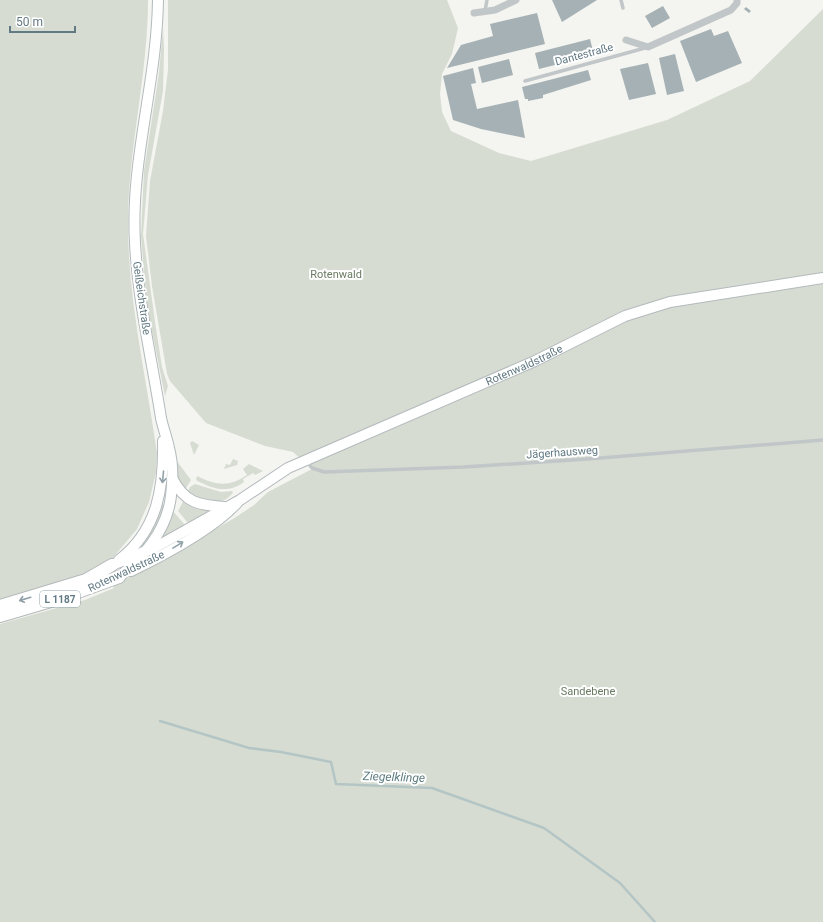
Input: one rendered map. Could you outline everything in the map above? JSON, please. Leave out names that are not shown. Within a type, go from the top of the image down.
[{"type":"highway","name":"Rotenwaldstraße","points":[[0,606],[86,580],[112,564]]},
{"type":"highway","name":"Rotenwaldstraße","points":[[0,616],[86,590],[119,577]]},
{"type":"main road","name":"Geißeichstraße","points":[[119,577],[147,552],[158,535],[167,514],[171,496],[171,458],[163,427],[142,309],[134,240],[137,170],[155,53],[158,0]]},
{"type":"main road","name":"Rotenwaldstraße","points":[[119,577],[155,559],[197,534],[227,513],[240,500],[280,472],[535,361],[625,316],[646,308],[670,302],[823,278]]},
{"type":"main road","name":"Rotenwaldstraße","points":[[112,564],[123,557],[138,540],[156,507],[163,475],[163,427]]},
{"type":"main road","points":[[172,477],[184,494],[196,503],[224,507]]},
{"type":"main road","name":"Rotenwaldstraße","points":[[112,564],[147,552],[224,507],[240,500]]},
{"type":"street","points":[[474,13],[495,10],[514,0]]},
{"type":"street","name":"Dantestraße","points":[[626,40],[648,47],[731,10],[737,3],[736,0]]},
{"type":"lane","points":[[485,11],[488,0]]},
{"type":"lane","points":[[621,0],[623,8]]},
{"type":"lane","name":"Dantestraße","points":[[525,81],[618,57],[648,47]]},
{"type":"lane","name":"Jägerhausweg","points":[[306,460],[312,468],[324,472],[412,469],[588,459],[823,440]]},
{"type":"green space","points":[[0,0],[148,0],[145,55],[129,191],[128,218],[134,307],[157,453],[156,472],[149,502],[137,529],[111,560],[79,577],[0,602]]},
{"type":"green space","points":[[168,0],[447,0],[458,28],[452,54],[442,74],[440,94],[442,112],[451,131],[499,153],[531,161],[667,120],[750,81],[823,9],[823,922],[0,922],[0,624],[85,600],[114,588],[113,586],[233,519],[254,505],[268,492],[312,469],[293,452],[265,446],[206,423],[170,381],[167,374],[152,286],[146,236],[150,181],[163,111],[168,70]]},
{"type":"green space","points":[[163,28],[163,91],[148,175],[143,234],[162,367],[168,386],[165,396],[147,306],[141,236],[144,171],[159,73]]},
{"type":"green space","points":[[192,441],[199,445],[194,455],[190,443]]},
{"type":"green space","points":[[233,459],[238,461],[237,465],[224,469],[226,464],[230,465]]},
{"type":"green space","points":[[176,460],[191,480],[185,490],[175,474]]},
{"type":"green space","points":[[249,464],[263,471],[255,475],[253,473],[243,479],[244,482],[232,488],[214,488],[196,480],[197,476],[211,482],[223,484],[234,482],[247,475],[243,469]]},
{"type":"green space","points":[[195,484],[221,492],[232,491],[233,493],[222,501],[204,501],[187,493],[190,487]]},
{"type":"green space","points":[[184,500],[210,510],[192,522],[187,522],[178,511]]},
{"type":"green space","points":[[162,504],[166,506],[163,516],[149,543],[136,552],[154,524]]},
{"type":"green space","points":[[172,510],[185,525],[160,539]]},
{"type":"building","points":[[552,0],[597,0],[562,22]]},
{"type":"building","points":[[663,6],[670,18],[652,28],[645,16]]},
{"type":"building","points":[[746,7],[751,11],[749,13],[744,9]]},
{"type":"building","points":[[537,13],[545,44],[447,68],[461,45],[493,36],[490,24]]},
{"type":"building","points":[[711,29],[714,36],[728,31],[742,63],[696,82],[680,41]]},
{"type":"building","points":[[590,39],[594,55],[539,69],[535,53]]},
{"type":"building","points":[[675,54],[684,91],[667,95],[659,58]]},
{"type":"building","points":[[509,59],[513,75],[482,83],[478,67]]},
{"type":"building","points":[[648,63],[656,94],[629,100],[620,69]]},
{"type":"building","points":[[473,68],[476,83],[471,84],[477,109],[518,100],[525,138],[481,129],[453,120],[443,76]]},
{"type":"building","points":[[588,70],[591,80],[543,95],[543,98],[528,101],[528,99],[525,99],[522,87]]},
{"type":"waterway","name":"Ziegelklinge","points":[[160,721],[249,748],[281,752],[331,762],[336,784],[432,788],[544,828],[620,883],[655,922]]},
{"type":"park label","name":"Rotenwald","points":[[336,274]]},
{"type":"park label","name":"Sandebene","points":[[588,691]]}]
